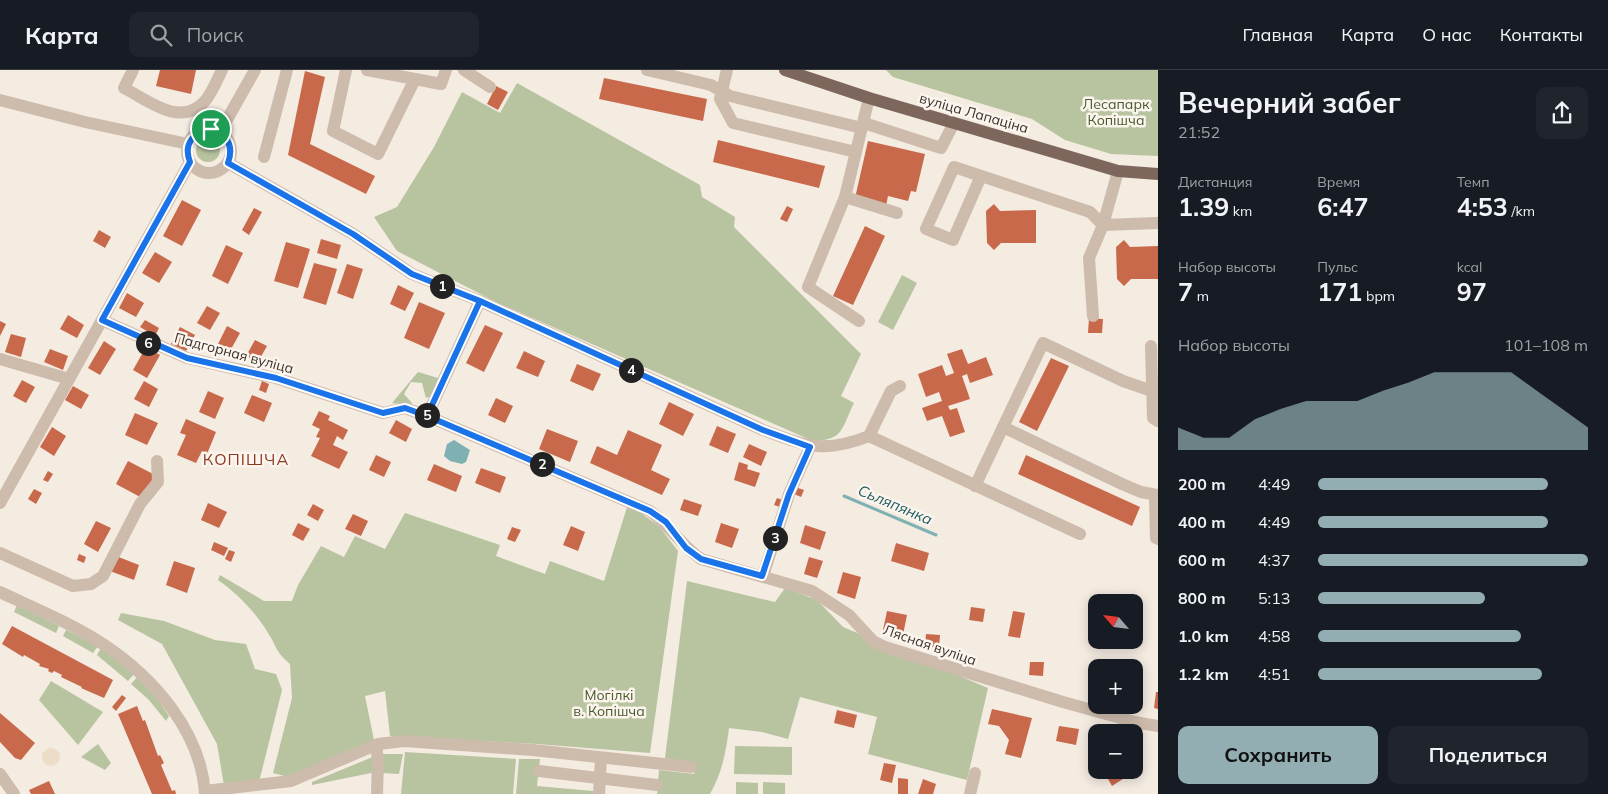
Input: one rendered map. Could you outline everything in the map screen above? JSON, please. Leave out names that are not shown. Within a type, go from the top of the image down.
[{"type":"main road","name":"вуліца Лапаціна","points":[[784,70],[870,98],[1118,171],[1158,174]]},
{"type":"street","points":[[133,70],[124,88],[174,114],[185,114],[206,101],[222,70]]},
{"type":"street","points":[[220,132],[255,70]]},
{"type":"street","points":[[264,157],[286,70]]},
{"type":"street","points":[[346,70],[333,130],[378,154],[415,79]]},
{"type":"street","points":[[367,70],[441,84],[446,70]]},
{"type":"street","points":[[464,70],[490,87]]},
{"type":"street","points":[[647,70],[711,86],[730,96],[863,125],[941,148],[954,123]]},
{"type":"street","points":[[727,70],[720,99],[733,123],[856,152]]},
{"type":"street","points":[[859,321],[808,288],[845,197],[870,98]]},
{"type":"street","points":[[0,100],[85,122],[188,144]]},
{"type":"street","points":[[211,129],[220,132],[227,138],[230,146],[231,155],[228,163],[213,173],[196,169],[190,162],[188,144],[193,136],[201,131],[211,129]]},
{"type":"street","points":[[0,503],[190,162]]},
{"type":"street","points":[[228,163],[353,234],[412,274],[480,301],[763,430],[810,447],[855,442],[869,436],[891,390],[900,386]]},
{"type":"street","points":[[981,176],[953,240],[926,229],[954,167],[1090,212],[1103,225],[1158,223]]},
{"type":"street","points":[[1093,316],[1089,258],[1103,225],[1118,171]]},
{"type":"street","points":[[845,197],[897,213]]},
{"type":"street","points":[[427,416],[480,301]]},
{"type":"street","name":"Падгорная вуліца","points":[[102,320],[187,358],[276,378],[383,413],[405,408],[605,491],[650,511],[666,522]]},
{"type":"street","points":[[975,486],[1043,343],[1123,381],[1152,391]]},
{"type":"street","points":[[1151,346],[1153,418],[1158,421]]},
{"type":"street","points":[[0,359],[69,379]]},
{"type":"street","points":[[1003,428],[1122,484],[1157,496],[1156,538],[1158,539]]},
{"type":"street","points":[[869,436],[1080,534]]},
{"type":"street","points":[[762,576],[789,494],[810,447]]},
{"type":"street","points":[[0,553],[73,586],[91,584],[103,576],[140,504],[158,482],[158,461]]},
{"type":"street","name":"Лясная вуліца","points":[[666,522],[686,548],[701,559],[812,591],[849,614],[873,641],[885,647],[1063,702],[1135,722],[1158,726]]},
{"type":"street","points":[[0,592],[89,636],[115,652],[156,689],[181,722],[197,754],[205,792],[291,780],[376,745],[404,741],[691,767]]},
{"type":"street","points":[[376,745],[378,760],[377,794]]},
{"type":"street","points":[[599,794],[601,758]]},
{"type":"street","points":[[539,771],[657,785]]},
{"type":"street","points":[[970,794],[975,772]]},
{"type":"street","points":[[0,774],[14,794]]},
{"type":"green space","name":"Лесапарк Копішча","points":[[886,70],[1158,70],[1158,156],[1111,154],[1065,140],[1032,119],[893,77]]},
{"type":"green space","points":[[517,83],[700,185],[702,197],[735,217],[734,227],[861,354],[841,396],[854,403],[843,426],[836,435],[831,438],[813,441],[496,302],[397,251],[374,217],[397,207],[434,147],[462,92],[500,113]]},
{"type":"green space","points":[[208,138],[217,141],[220,150],[217,159],[208,162],[199,159],[196,150],[199,141]]},
{"type":"green space","points":[[902,275],[917,283],[893,330],[878,322]]},
{"type":"green space","points":[[418,372],[438,378],[431,396],[426,398],[422,383],[411,382],[404,394],[412,403],[411,405],[392,403]]},
{"type":"green space","name":"Могілкі в. Копішча","points":[[628,504],[659,526],[678,551],[650,753],[537,744],[390,736],[385,691],[365,696],[374,740],[288,777],[273,773],[292,698],[290,664],[279,652],[263,626],[246,604],[218,580],[220,575],[264,601],[292,601],[298,585],[321,546],[344,557],[355,536],[385,549],[405,513],[500,545],[496,556],[545,574],[550,561],[604,581]]},
{"type":"green space","points":[[687,581],[775,602],[785,588],[817,600],[843,627],[988,688],[967,780],[868,754],[877,717],[800,697],[788,739],[762,732],[729,728],[723,762],[710,794],[657,794],[659,770],[694,774],[695,763],[665,758]]},
{"type":"green space","points":[[17,605],[59,626],[56,633],[14,612]]},
{"type":"green space","points":[[121,613],[164,621],[215,640],[246,644],[255,669],[276,674],[282,690],[259,782],[224,785],[217,744],[162,644],[118,620]]},
{"type":"green space","points":[[66,630],[98,646],[93,653],[63,636]]},
{"type":"green space","points":[[101,648],[134,674],[128,681],[97,655]]},
{"type":"green space","points":[[137,677],[154,694],[169,716],[166,721],[149,700],[131,684]]},
{"type":"green space","points":[[51,681],[103,712],[78,745],[39,700]]},
{"type":"green space","points":[[98,744],[111,763],[105,770],[81,757]]},
{"type":"green space","points":[[735,746],[792,747],[792,775],[734,774]]},
{"type":"green space","points":[[405,752],[516,759],[513,794],[401,794]]},
{"type":"green space","points":[[381,754],[403,754],[399,774],[381,773]]},
{"type":"green space","points":[[375,756],[376,772],[312,785],[312,782]]},
{"type":"green space","points":[[519,759],[540,759],[537,786],[593,791],[593,794],[516,794]]},
{"type":"green space","points":[[736,782],[758,783],[758,794],[736,794]]},
{"type":"green space","points":[[763,782],[785,783],[785,794],[763,794]]},
{"type":"shaded area","points":[[47,748],[55,748],[60,753],[58,764],[47,766],[42,761],[42,753]]},
{"type":"water","points":[[454,440],[470,450],[466,462],[462,464],[450,461],[444,456],[447,444]]},
{"type":"building","points":[[160,70],[196,70],[191,94],[156,86]]},
{"type":"building","points":[[305,71],[325,77],[310,144],[375,176],[366,194],[288,155]]},
{"type":"building","points":[[604,78],[707,99],[703,121],[599,99]]},
{"type":"building","points":[[496,86],[508,92],[498,110],[487,104]]},
{"type":"building","points":[[718,140],[825,166],[819,188],[713,162]]},
{"type":"building","points":[[868,141],[925,154],[916,192],[911,191],[908,201],[888,196],[886,206],[855,198]]},
{"type":"building","points":[[182,200],[201,210],[182,246],[163,236]]},
{"type":"building","points":[[994,204],[1000,211],[1036,210],[1036,243],[1001,243],[994,250],[987,243],[986,211]]},
{"type":"building","points":[[787,206],[793,209],[787,222],[780,219]]},
{"type":"building","points":[[254,208],[262,212],[249,235],[242,230]]},
{"type":"building","points":[[865,226],[885,236],[853,305],[833,296]]},
{"type":"building","points":[[99,230],[111,237],[105,248],[93,241]]},
{"type":"building","points":[[321,239],[341,245],[337,259],[317,253]]},
{"type":"building","points":[[1124,240],[1130,247],[1158,246],[1158,279],[1131,279],[1124,286],[1117,279],[1116,247]]},
{"type":"building","points":[[286,242],[310,249],[298,288],[274,281]]},
{"type":"building","points":[[226,245],[243,253],[228,284],[212,276]]},
{"type":"building","points":[[155,252],[172,262],[159,283],[142,273]]},
{"type":"building","points":[[314,263],[337,269],[326,305],[303,298]]},
{"type":"building","points":[[347,264],[363,269],[353,299],[337,293]]},
{"type":"building","points":[[398,285],[414,293],[405,311],[390,304]]},
{"type":"building","points":[[127,293],[144,303],[136,317],[119,308]]},
{"type":"building","points":[[419,302],[445,313],[429,349],[404,338]]},
{"type":"building","points":[[207,306],[220,313],[210,330],[197,323]]},
{"type":"building","points":[[68,315],[84,325],[77,338],[60,329]]},
{"type":"building","points":[[1089,318],[1103,319],[1102,333],[1088,333]]},
{"type":"building","points":[[145,320],[159,328],[155,336],[140,327]]},
{"type":"building","points":[[0,321],[6,324],[0,336]]},
{"type":"building","points":[[485,325],[503,333],[484,372],[466,363]]},
{"type":"building","points":[[227,326],[240,333],[230,351],[218,344]]},
{"type":"building","points":[[180,327],[195,335],[186,351],[171,344]]},
{"type":"building","points":[[11,334],[26,338],[21,357],[5,352]]},
{"type":"building","points":[[255,340],[267,346],[258,362],[246,356]]},
{"type":"building","points":[[104,341],[116,349],[100,375],[88,368]]},
{"type":"building","points":[[146,347],[160,355],[147,378],[133,370]]},
{"type":"building","points":[[50,349],[68,356],[63,370],[44,362]]},
{"type":"building","points":[[962,349],[968,364],[986,357],[993,375],[970,383],[967,374],[962,376],[970,399],[948,406],[950,410],[957,408],[965,432],[950,437],[942,416],[927,421],[922,408],[942,401],[939,392],[926,397],[918,374],[942,365],[946,376],[954,373],[947,354]]},
{"type":"building","points":[[524,351],[545,361],[538,377],[516,368]]},
{"type":"building","points":[[1051,358],[1069,366],[1037,431],[1019,422]]},
{"type":"building","points":[[577,364],[601,374],[593,391],[570,381]]},
{"type":"building","points":[[22,380],[35,387],[26,403],[13,396]]},
{"type":"building","points":[[144,381],[158,389],[149,407],[134,399]]},
{"type":"building","points":[[262,381],[269,384],[266,393],[259,390]]},
{"type":"building","points":[[73,386],[89,395],[81,409],[65,400]]},
{"type":"building","points":[[208,391],[224,398],[215,419],[199,412]]},
{"type":"building","points":[[252,395],[272,403],[264,422],[244,413]]},
{"type":"building","points":[[496,398],[513,406],[505,423],[488,415]]},
{"type":"building","points":[[669,402],[694,414],[683,436],[659,424]]},
{"type":"building","points":[[319,411],[330,416],[328,420],[348,430],[343,440],[337,436],[333,445],[348,452],[339,469],[311,456],[320,438],[316,437],[320,429],[312,425]]},
{"type":"building","points":[[135,413],[158,423],[147,445],[125,435]]},
{"type":"building","points":[[186,419],[216,432],[207,454],[202,451],[196,463],[177,455],[186,435],[180,433]]},
{"type":"building","points":[[396,420],[412,429],[406,442],[389,433]]},
{"type":"building","points":[[717,426],[736,434],[728,453],[709,445]]},
{"type":"building","points":[[52,427],[66,436],[54,456],[40,447]]},
{"type":"building","points":[[547,429],[578,441],[570,462],[539,449]]},
{"type":"building","points":[[628,430],[662,445],[651,470],[670,479],[662,495],[590,463],[597,446],[617,455]]},
{"type":"building","points":[[749,444],[767,452],[761,466],[743,457]]},
{"type":"building","points":[[376,455],[391,462],[384,477],[369,470]]},
{"type":"building","points":[[1026,455],[1140,507],[1132,526],[1018,474]]},
{"type":"building","points":[[128,461],[155,475],[142,498],[116,484]]},
{"type":"building","points":[[739,462],[748,465],[747,469],[760,473],[755,487],[734,480]]},
{"type":"building","points":[[434,464],[462,476],[456,492],[427,480]]},
{"type":"building","points":[[481,468],[506,477],[500,493],[475,483]]},
{"type":"building","points":[[48,471],[53,474],[48,482],[43,480]]},
{"type":"building","points":[[795,487],[804,490],[801,497],[792,493]]},
{"type":"building","points":[[34,489],[42,493],[36,504],[28,499]]},
{"type":"building","points":[[777,498],[785,501],[783,508],[774,505]]},
{"type":"building","points":[[684,499],[702,505],[698,516],[680,510]]},
{"type":"building","points":[[208,503],[227,512],[219,528],[201,520]]},
{"type":"building","points":[[313,504],[324,510],[318,521],[307,515]]},
{"type":"building","points":[[353,514],[368,521],[361,536],[345,529]]},
{"type":"building","points":[[96,521],[111,528],[98,552],[84,544]]},
{"type":"building","points":[[298,523],[310,529],[303,541],[292,535]]},
{"type":"building","points":[[721,523],[739,529],[732,548],[715,542]]},
{"type":"building","points":[[805,525],[826,532],[820,550],[800,543]]},
{"type":"building","points":[[571,526],[585,532],[578,551],[563,545]]},
{"type":"building","points":[[512,527],[521,530],[515,542],[507,539]]},
{"type":"building","points":[[214,542],[228,548],[224,556],[211,550]]},
{"type":"building","points":[[896,543],[929,553],[924,571],[891,561]]},
{"type":"building","points":[[229,550],[235,552],[231,562],[225,559]]},
{"type":"building","points":[[79,554],[86,557],[84,563],[77,560]]},
{"type":"building","points":[[116,556],[139,565],[134,580],[110,571]]},
{"type":"building","points":[[809,557],[823,561],[817,578],[804,574]]},
{"type":"building","points":[[174,561],[195,568],[187,593],[166,585]]},
{"type":"building","points":[[843,572],[861,577],[855,599],[837,593]]},
{"type":"building","points":[[971,607],[985,609],[983,622],[969,620]]},
{"type":"building","points":[[887,611],[907,615],[903,635],[883,630]]},
{"type":"building","points":[[1013,611],[1025,613],[1020,638],[1008,636]]},
{"type":"building","points":[[12,626],[113,680],[104,698],[81,688],[54,671],[52,673],[48,671],[49,669],[39,666],[40,664],[24,655],[23,657],[2,644]]},
{"type":"building","points":[[926,634],[940,635],[939,648],[925,646]]},
{"type":"building","points":[[1030,662],[1044,662],[1043,676],[1029,675]]},
{"type":"building","points":[[1156,692],[1158,692],[1158,709],[1154,708]]},
{"type":"building","points":[[122,695],[126,698],[116,711],[112,707]]},
{"type":"building","points":[[137,706],[143,721],[145,720],[158,756],[160,755],[164,763],[161,765],[172,791],[175,790],[176,794],[152,794],[118,714]]},
{"type":"building","points":[[992,709],[1032,718],[1021,758],[1005,754],[1009,740],[999,726],[988,724]]},
{"type":"building","points":[[837,710],[857,715],[854,728],[834,723]]},
{"type":"building","points":[[0,713],[35,743],[21,760],[15,758],[0,742]]},
{"type":"building","points":[[1059,726],[1079,729],[1076,745],[1056,741]]},
{"type":"building","points":[[884,763],[896,765],[892,783],[880,780]]},
{"type":"building","points":[[898,778],[908,779],[908,794],[898,794]]},
{"type":"building","points":[[923,779],[936,784],[933,794],[918,794]]},
{"type":"building","points":[[1108,779],[1123,779],[1112,786]]},
{"type":"building","points":[[49,781],[55,794],[31,794],[29,790]]},
{"type":"waterway","name":"Сьляпянка","points":[[844,496],[936,535]]},
{"type":"district","name":"КОПІШЧА","points":[[246,459]]},
{"type":"route","points":[[211,129],[201,131],[193,136],[188,144],[187,150],[190,162],[102,320],[169,352],[187,358],[276,378],[383,413],[405,408],[427,416],[453,359],[480,301],[763,430],[810,447],[789,494],[762,576],[701,559],[686,548],[666,522],[650,511],[427,416],[480,301],[412,274],[373,246],[228,163],[231,155],[227,138],[220,132],[211,129]]}]
